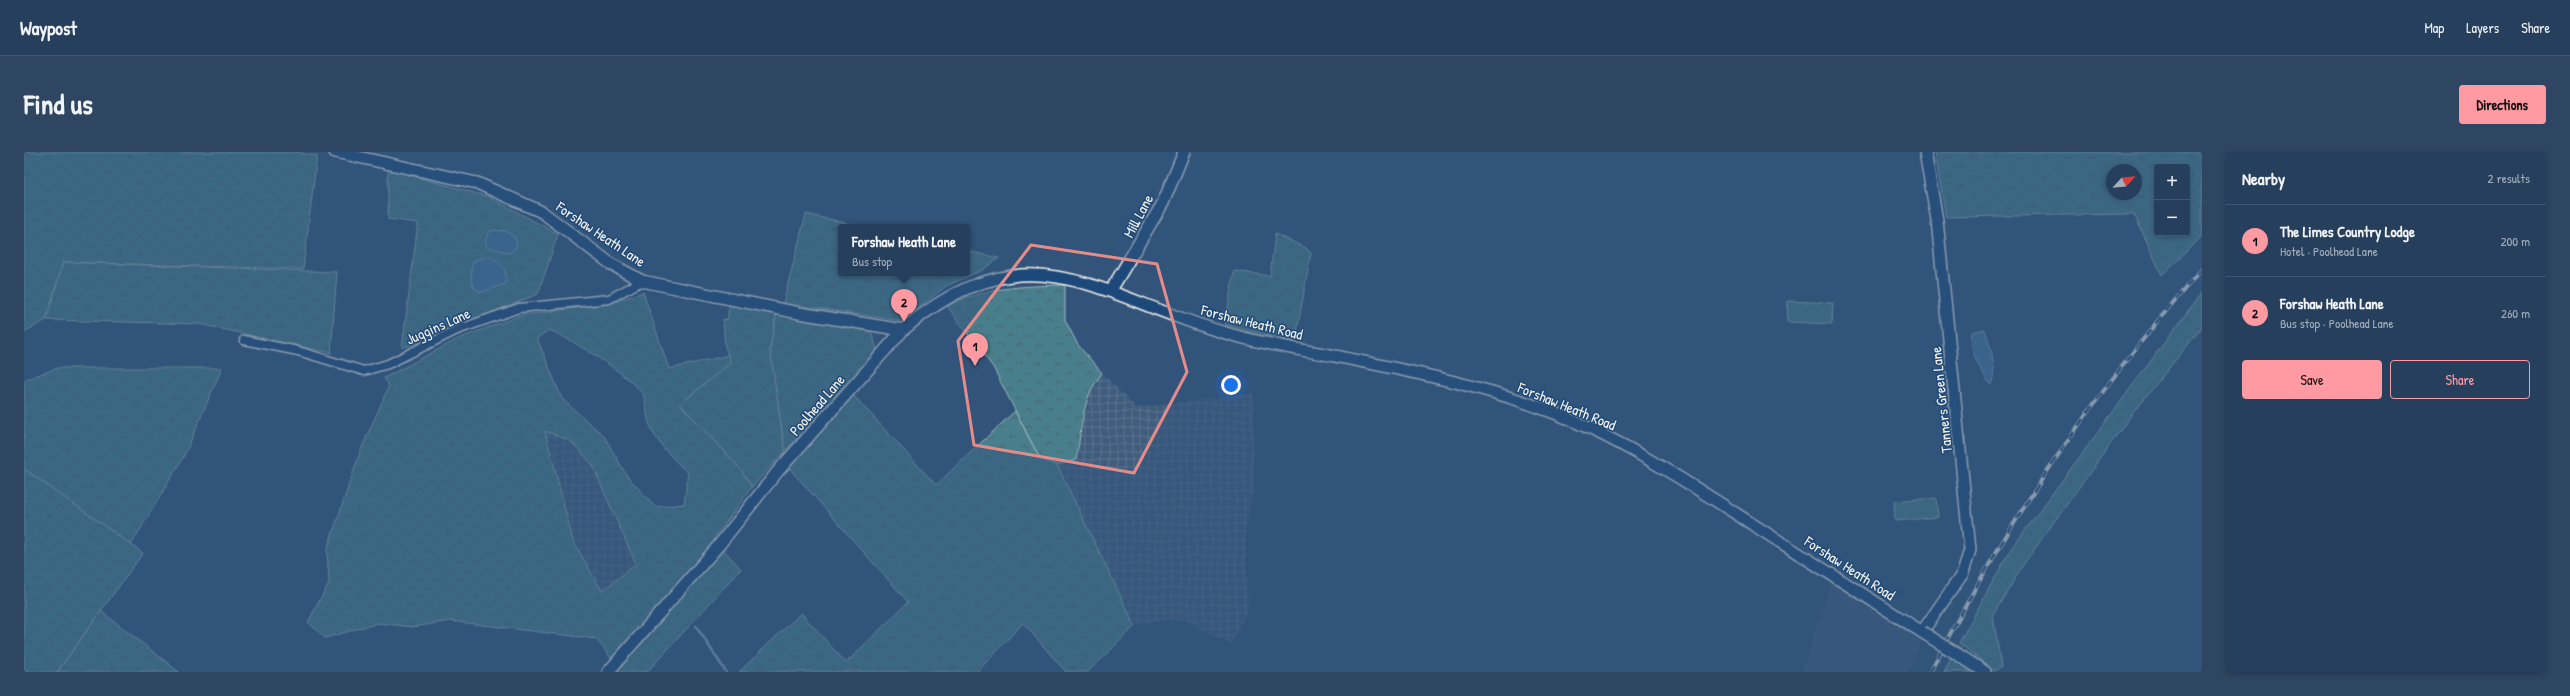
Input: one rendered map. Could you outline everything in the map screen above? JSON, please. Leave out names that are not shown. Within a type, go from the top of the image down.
[{"type":"street","name":"Forshaw Heath Lane","points":[[334,152],[477,183],[542,212],[612,264],[642,281],[799,312],[903,330]]},
{"type":"street","name":"Mill Lane","points":[[1111,290],[1163,203],[1184,152]]},
{"type":"street","name":"Tanners Green Lane","points":[[1922,632],[1963,573],[1970,550],[1938,228],[1925,152]]},
{"type":"street","name":"Poolhead Lane","points":[[608,672],[719,545],[778,471],[903,330],[943,300],[969,286],[1001,277],[1025,274],[1048,276],[1081,281],[1111,290]]},
{"type":"street","name":"Juggins Lane","points":[[244,340],[298,351],[364,371],[388,364],[457,330],[519,308],[609,300],[642,281]]},
{"type":"street","name":"Forshaw Heath Road","points":[[1111,290],[1224,333],[1264,343],[1466,384],[1557,414],[1614,441],[1678,478],[1985,672]]},
{"type":"highlighted area","points":[[1031,245],[1157,264],[1187,372],[1134,473],[974,445],[958,341]]},
{"type":"shaded area","points":[[493,230],[505,231],[515,237],[517,246],[510,253],[487,247],[485,241],[489,232]]},
{"type":"shaded area","points":[[489,256],[503,267],[506,284],[481,292],[475,289],[471,281],[472,264],[476,260]]},
{"type":"shaded area","points":[[1985,329],[1991,350],[1994,371],[1991,385],[1979,367],[1972,346],[1972,332]]},
{"type":"shaded area","points":[[1102,373],[1136,408],[1254,393],[1253,491],[1246,528],[1248,610],[1231,645],[1186,620],[1161,620],[1135,626],[1057,465],[1076,460],[1082,415],[1090,389]]},
{"type":"shaded area","points":[[545,431],[571,441],[592,464],[637,564],[602,591],[573,541]]},
{"type":"shaded area","points":[[1832,578],[1922,641],[1909,672],[1802,672]]},
{"type":"green space","points":[[24,152],[295,152],[317,156],[303,269],[63,262],[46,320],[24,332]]},
{"type":"green space","points":[[1935,152],[2202,152],[2202,236],[2162,275],[2134,214],[1946,217]]},
{"type":"green space","points":[[388,169],[489,197],[558,234],[538,294],[402,348],[418,223],[388,219]]},
{"type":"green space","points":[[806,214],[851,224],[838,224],[838,276],[968,276],[946,286],[902,321],[783,303]]},
{"type":"green space","points":[[1275,234],[1306,248],[1311,253],[1295,342],[1225,325],[1234,271],[1270,276]]},
{"type":"green space","points":[[970,252],[999,258],[982,270],[970,275]]},
{"type":"green space","points":[[63,262],[337,272],[331,353],[199,324],[46,320]]},
{"type":"green space","points":[[1065,285],[1065,320],[1078,345],[1102,373],[1090,394],[1083,414],[1076,460],[1057,465],[1040,459],[993,367],[947,306],[990,291],[1019,287]]},
{"type":"green space","points":[[643,292],[669,369],[729,355],[730,363],[680,404],[741,470],[752,487],[714,539],[741,569],[647,672],[616,672],[611,658],[596,639],[450,621],[413,627],[378,623],[325,638],[308,622],[329,583],[327,550],[360,452],[389,386],[384,378],[460,338],[522,315],[609,304]],"holes":[[[549,330],[570,340],[613,367],[642,393],[645,399],[649,423],[660,444],[688,473],[684,504],[655,507],[627,476],[604,436],[562,399],[537,338]],[[545,431],[571,441],[592,464],[636,564],[602,591],[573,541]]]},
{"type":"green space","points":[[2202,292],[2202,327],[2132,414],[2023,565],[1993,615],[2001,667],[1994,671],[1959,643],[2009,552]]},
{"type":"green space","points":[[1788,301],[1833,303],[1832,324],[1787,322]]},
{"type":"green space","points":[[730,303],[777,311],[770,349],[785,451],[752,487],[741,470],[680,404],[730,363],[725,346],[723,319],[727,320]]},
{"type":"green space","points":[[777,311],[870,329],[878,352],[785,451],[770,349]]},
{"type":"green space","points":[[57,368],[222,368],[184,456],[131,545],[24,469],[24,380]]},
{"type":"green space","points":[[853,395],[936,485],[1015,411],[1040,459],[1057,465],[1135,626],[1088,672],[1066,672],[1023,623],[977,672],[739,672],[801,613],[846,663],[908,602],[789,468]]},
{"type":"green space","points":[[24,469],[143,553],[57,672],[24,672]]},
{"type":"green space","points":[[1936,498],[1938,517],[1895,521],[1894,501]]},
{"type":"green space","points":[[101,611],[179,672],[57,672]]},
{"type":"green space","points":[[1951,658],[1972,672],[1944,672]]},
{"type":"waterway","points":[[696,626],[726,672]]},
{"type":"railway","points":[[1930,672],[1989,565],[2053,462],[2124,363],[2162,315],[2202,269]]},
{"type":"place","name":"Forshaw Heath Lane","points":[[904,322]]},
{"type":"place","name":"The Limes Country Lodge","points":[[975,366]]}]
